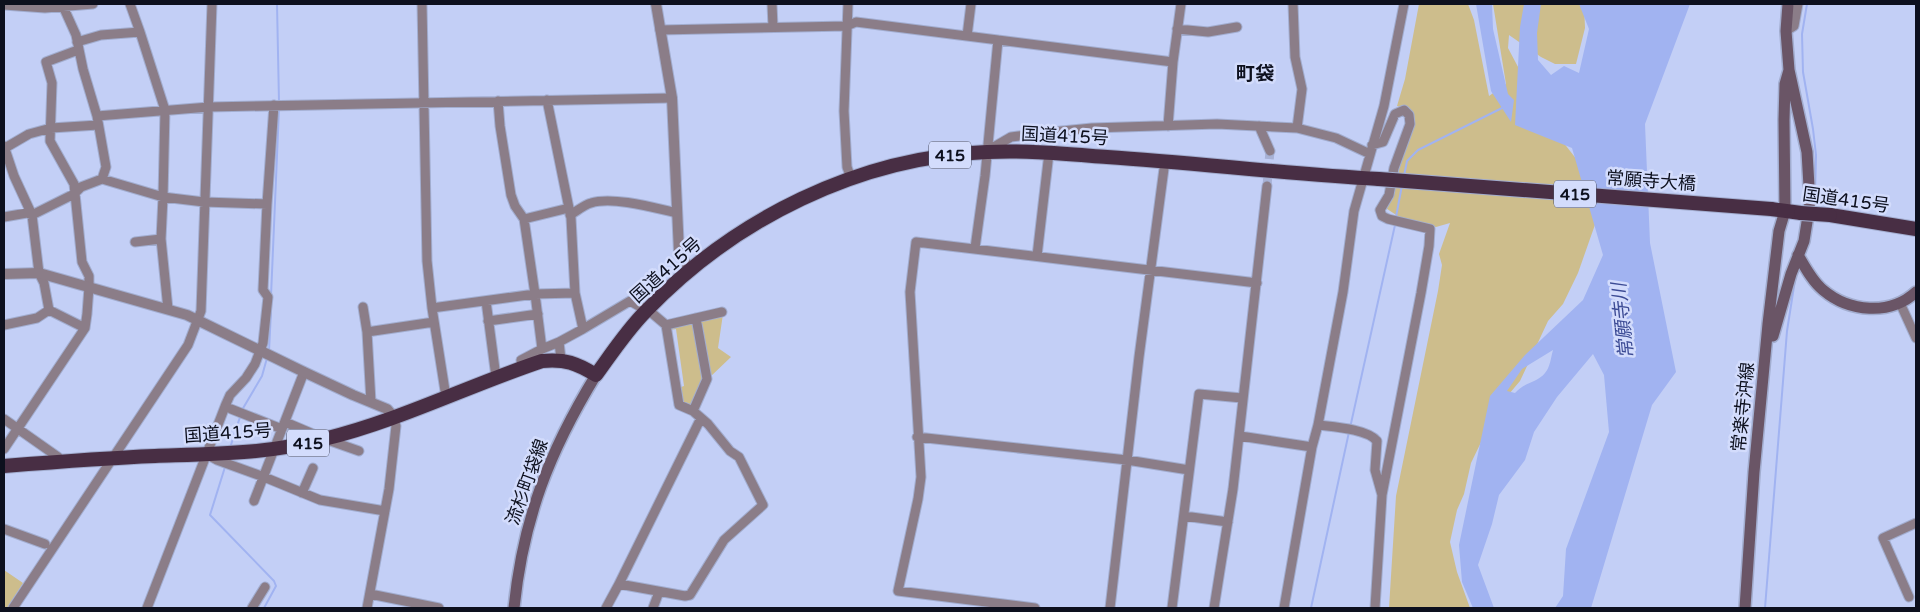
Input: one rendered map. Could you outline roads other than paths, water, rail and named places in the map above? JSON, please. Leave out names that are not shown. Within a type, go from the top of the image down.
[{"type":"highway","name":"国道415号","points":[[596,375],[622,339],[646,311],[690,270],[755,224],[802,198],[851,178],[906,163],[950,155],[987,152],[1050,153],[1379,178]]},
{"type":"highway","name":"常願寺大橋","points":[[1379,178],[1778,210]]},
{"type":"highway","name":"国道415号","points":[[1778,210],[1830,215],[1916,229]]},
{"type":"highway","name":"国道415号","points":[[4,466],[275,449],[325,439],[446,397],[522,367],[542,361],[561,359]]},
{"type":"highway","points":[[561,359],[576,364],[596,375]]},
{"type":"main road","points":[[1766,362],[1808,221],[1810,202],[1807,152],[1789,70],[1786,31],[1788,4]]},
{"type":"main road","name":"常楽寺沖線","points":[[1745,608],[1754,472],[1779,230],[1778,210],[1784,120],[1784,84],[1789,70]]},
{"type":"main road","points":[[1798,255],[1807,272],[1822,290],[1844,302],[1859,307],[1889,308],[1916,292]]},
{"type":"main road","name":"流杉町袋線","points":[[514,608],[517,580],[536,496],[559,442],[596,375]]},
{"type":"street","points":[[4,5],[45,8],[62,5],[93,4]]},
{"type":"street","points":[[130,4],[165,110],[161,239],[168,309]]},
{"type":"street","points":[[13,608],[188,345],[199,320],[201,312],[212,4]]},
{"type":"street","points":[[422,4],[427,261],[432,308],[446,397]]},
{"type":"street","points":[[656,4],[672,98],[679,252],[690,270]]},
{"type":"street","points":[[772,4],[773,27]]},
{"type":"street","points":[[848,4],[844,112],[847,167],[851,178]]},
{"type":"street","points":[[968,36],[972,4]]},
{"type":"street","points":[[1168,126],[1173,62],[1181,4]]},
{"type":"street","points":[[1293,4],[1295,56],[1302,89],[1297,128]]},
{"type":"street","points":[[1284,608],[1312,447],[1343,292],[1354,211],[1384,106],[1404,4]]},
{"type":"street","points":[[1786,31],[1794,26],[1798,4]]},
{"type":"street","points":[[62,5],[76,35],[98,120],[106,167],[102,179]]},
{"type":"street","points":[[660,30],[847,26],[856,22],[1173,62]]},
{"type":"street","points":[[1177,29],[1208,32],[1237,27]]},
{"type":"street","points":[[4,449],[85,328],[89,276],[82,262],[74,184],[50,141],[52,83],[46,62],[102,36],[140,32]]},
{"type":"street","points":[[976,248],[998,40]]},
{"type":"street","points":[[49,310],[44,283],[38,273],[32,215],[14,176],[4,147],[30,134],[50,128],[98,120],[165,110],[208,107],[672,98]]},
{"type":"street","points":[[547,100],[570,211],[575,293],[583,329]]},
{"type":"street","points":[[498,101],[511,195],[515,206],[524,219],[542,349]]},
{"type":"street","points":[[148,608],[230,395],[246,378],[255,364],[263,343],[268,297],[264,290],[267,204],[274,105]]},
{"type":"street","points":[[1371,150],[1383,142],[1395,114],[1404,110],[1409,115],[1410,124],[1394,168],[1388,196],[1380,210],[1382,216],[1388,219],[1430,228],[1421,293],[1382,496],[1376,608]]},
{"type":"street","points":[[987,152],[1011,137],[1092,128],[1217,124],[1297,128],[1336,138],[1371,150]]},
{"type":"street","points":[[1259,126],[1270,151]]},
{"type":"street","points":[[1037,256],[1050,153]]},
{"type":"street","points":[[1110,608],[1139,357],[1152,271],[1165,161]]},
{"type":"street","points":[[4,217],[27,213],[32,215],[74,194],[80,187],[102,179],[163,197],[204,202],[267,204]]},
{"type":"street","points":[[1214,608],[1240,436],[1242,398],[1267,186]]},
{"type":"street","points":[[524,219],[570,211],[601,201],[628,202],[677,213]]},
{"type":"street","points":[[135,242],[161,239]]},
{"type":"street","points":[[1035,608],[898,591],[921,478],[917,437],[910,292],[916,242],[1257,283]]},
{"type":"street","points":[[4,274],[38,273],[187,315],[259,351],[387,409],[393,416],[396,426],[396,437],[385,511],[367,608]]},
{"type":"street","points":[[432,308],[535,294],[575,293]]},
{"type":"street","points":[[486,301],[496,377]]},
{"type":"street","points":[[522,367],[521,360],[559,342],[630,301],[654,314],[666,325],[679,405],[693,411],[708,424],[730,451],[739,457],[763,505],[724,540],[690,595],[685,596],[619,584]]},
{"type":"street","points":[[1900,303],[1916,338]]},
{"type":"street","points":[[363,308],[367,332],[371,402]]},
{"type":"street","points":[[49,310],[85,328]]},
{"type":"street","points":[[4,325],[37,318],[49,310]]},
{"type":"street","points":[[666,325],[722,312]]},
{"type":"street","points":[[488,321],[538,314]]},
{"type":"street","points":[[693,411],[707,380],[696,318]]},
{"type":"street","points":[[367,332],[434,322]]},
{"type":"street","points":[[559,342],[561,359]]},
{"type":"street","points":[[254,501],[304,372]]},
{"type":"street","points":[[1172,608],[1199,394],[1242,398]]},
{"type":"street","points":[[231,409],[359,451]]},
{"type":"street","points":[[606,608],[701,418]]},
{"type":"street","points":[[4,419],[58,457],[60,462]]},
{"type":"street","points":[[1318,424],[1372,436],[1376,441],[1375,470],[1382,496]]},
{"type":"street","points":[[1240,436],[1312,447]]},
{"type":"street","points":[[917,437],[1127,460],[1189,470]]},
{"type":"street","points":[[207,454],[216,460],[264,476],[320,500],[385,511]]},
{"type":"street","points":[[302,493],[313,468]]},
{"type":"street","points":[[1184,516],[1228,522]]},
{"type":"street","points":[[1909,597],[1883,538],[1916,523]]},
{"type":"street","points":[[4,529],[45,544]]},
{"type":"street","points":[[252,608],[265,587]]},
{"type":"street","points":[[653,608],[660,592]]},
{"type":"street","points":[[370,594],[439,608]]},
{"type":"water","points":[[1476,4],[1492,4],[1493,29],[1508,94],[1514,100],[1511,122],[1491,91]]},
{"type":"water","name":"常願寺川","points":[[1524,4],[1541,4],[1537,33],[1538,60],[1551,75],[1564,66],[1579,73],[1589,29],[1579,4],[1690,4],[1645,124],[1650,243],[1676,372],[1652,405],[1591,608],[1555,608],[1563,596],[1566,549],[1609,432],[1604,375],[1593,354],[1557,397],[1534,432],[1525,460],[1499,495],[1492,524],[1478,565],[1494,608],[1473,608],[1462,582],[1459,545],[1490,396],[1525,355],[1583,300],[1603,255],[1572,148],[1515,125],[1520,27]],"holes":[[[1553,350],[1547,371],[1542,376],[1515,393],[1507,391],[1522,369]]]},
{"type":"waterway","points":[[277,4],[279,102]]},
{"type":"waterway","points":[[1807,4],[1802,34],[1803,72],[1816,155],[1815,197]]},
{"type":"waterway","points":[[1404,176],[1407,161],[1418,150],[1502,108]]},
{"type":"waterway","points":[[271,296],[279,109]]},
{"type":"waterway","points":[[1396,217],[1402,185]]},
{"type":"waterway","points":[[1350,428],[1395,225]]},
{"type":"waterway","points":[[1765,608],[1787,331],[1795,280]]},
{"type":"waterway","points":[[269,351],[271,311]]},
{"type":"waterway","points":[[242,410],[262,376],[267,358]]},
{"type":"waterway","points":[[230,448],[240,417]]},
{"type":"waterway","points":[[1311,608],[1349,432]]},
{"type":"waterway","points":[[225,467],[210,515],[274,581],[276,586],[264,608]]},
{"type":"tunnel","points":[[1267,186],[1270,151]]},
{"type":"district","name":"町袋","points":[[1255,73]]}]
